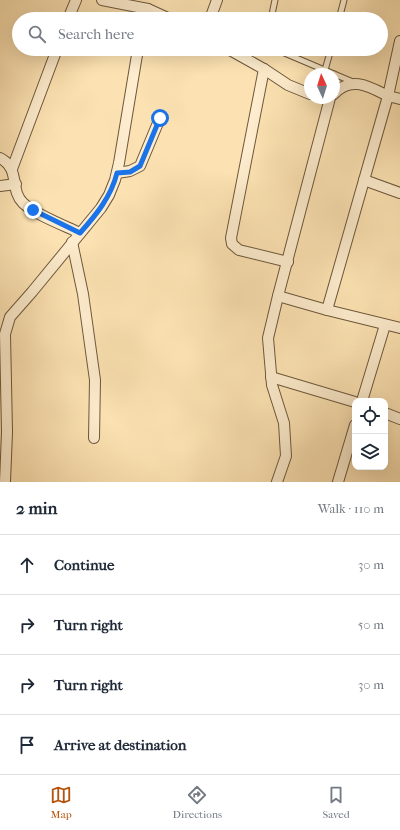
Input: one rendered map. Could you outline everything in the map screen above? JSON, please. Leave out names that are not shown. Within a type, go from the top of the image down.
[{"type":"street","points":[[71,12],[76,0]]},
{"type":"street","points":[[102,0],[148,9],[155,12]]},
{"type":"street","points":[[213,12],[217,0]]},
{"type":"street","points":[[327,310],[388,96],[400,41]]},
{"type":"street","points":[[12,169],[54,56]]},
{"type":"street","points":[[5,482],[3,450],[4,334],[10,316],[32,292],[101,208],[109,195],[117,173],[137,56]]},
{"type":"street","points":[[241,56],[288,85],[304,92]]},
{"type":"street","points":[[264,69],[231,238],[232,244],[239,250],[288,262]]},
{"type":"street","points":[[340,88],[354,83],[365,85],[388,96],[400,99]]},
{"type":"street","points":[[277,482],[286,456],[286,443],[284,423],[272,385],[268,338],[328,104]]},
{"type":"street","points":[[117,173],[130,172],[140,166],[160,118]]},
{"type":"street","points":[[0,158],[6,161],[12,169],[18,196],[23,202],[33,210],[80,233]]},
{"type":"street","points":[[364,180],[400,193]]},
{"type":"street","points":[[0,186],[16,184]]},
{"type":"street","points":[[72,242],[83,294],[95,380],[94,438]]},
{"type":"street","points":[[278,296],[400,328]]},
{"type":"street","points":[[363,398],[385,325]]},
{"type":"street","points":[[271,376],[352,401]]},
{"type":"street","points":[[388,414],[400,419]]},
{"type":"street","points":[[338,482],[352,434]]},
{"type":"lane","points":[[272,12],[275,0]]},
{"type":"lane","points":[[341,12],[344,0]]},
{"type":"lane","points":[[292,56],[320,68]]},
{"type":"lane","points":[[326,68],[329,56]]},
{"type":"lane","points":[[340,77],[354,83]]},
{"type":"route","points":[[33,210],[80,233],[101,208],[109,195],[117,173],[130,172],[140,166],[160,118]]}]
